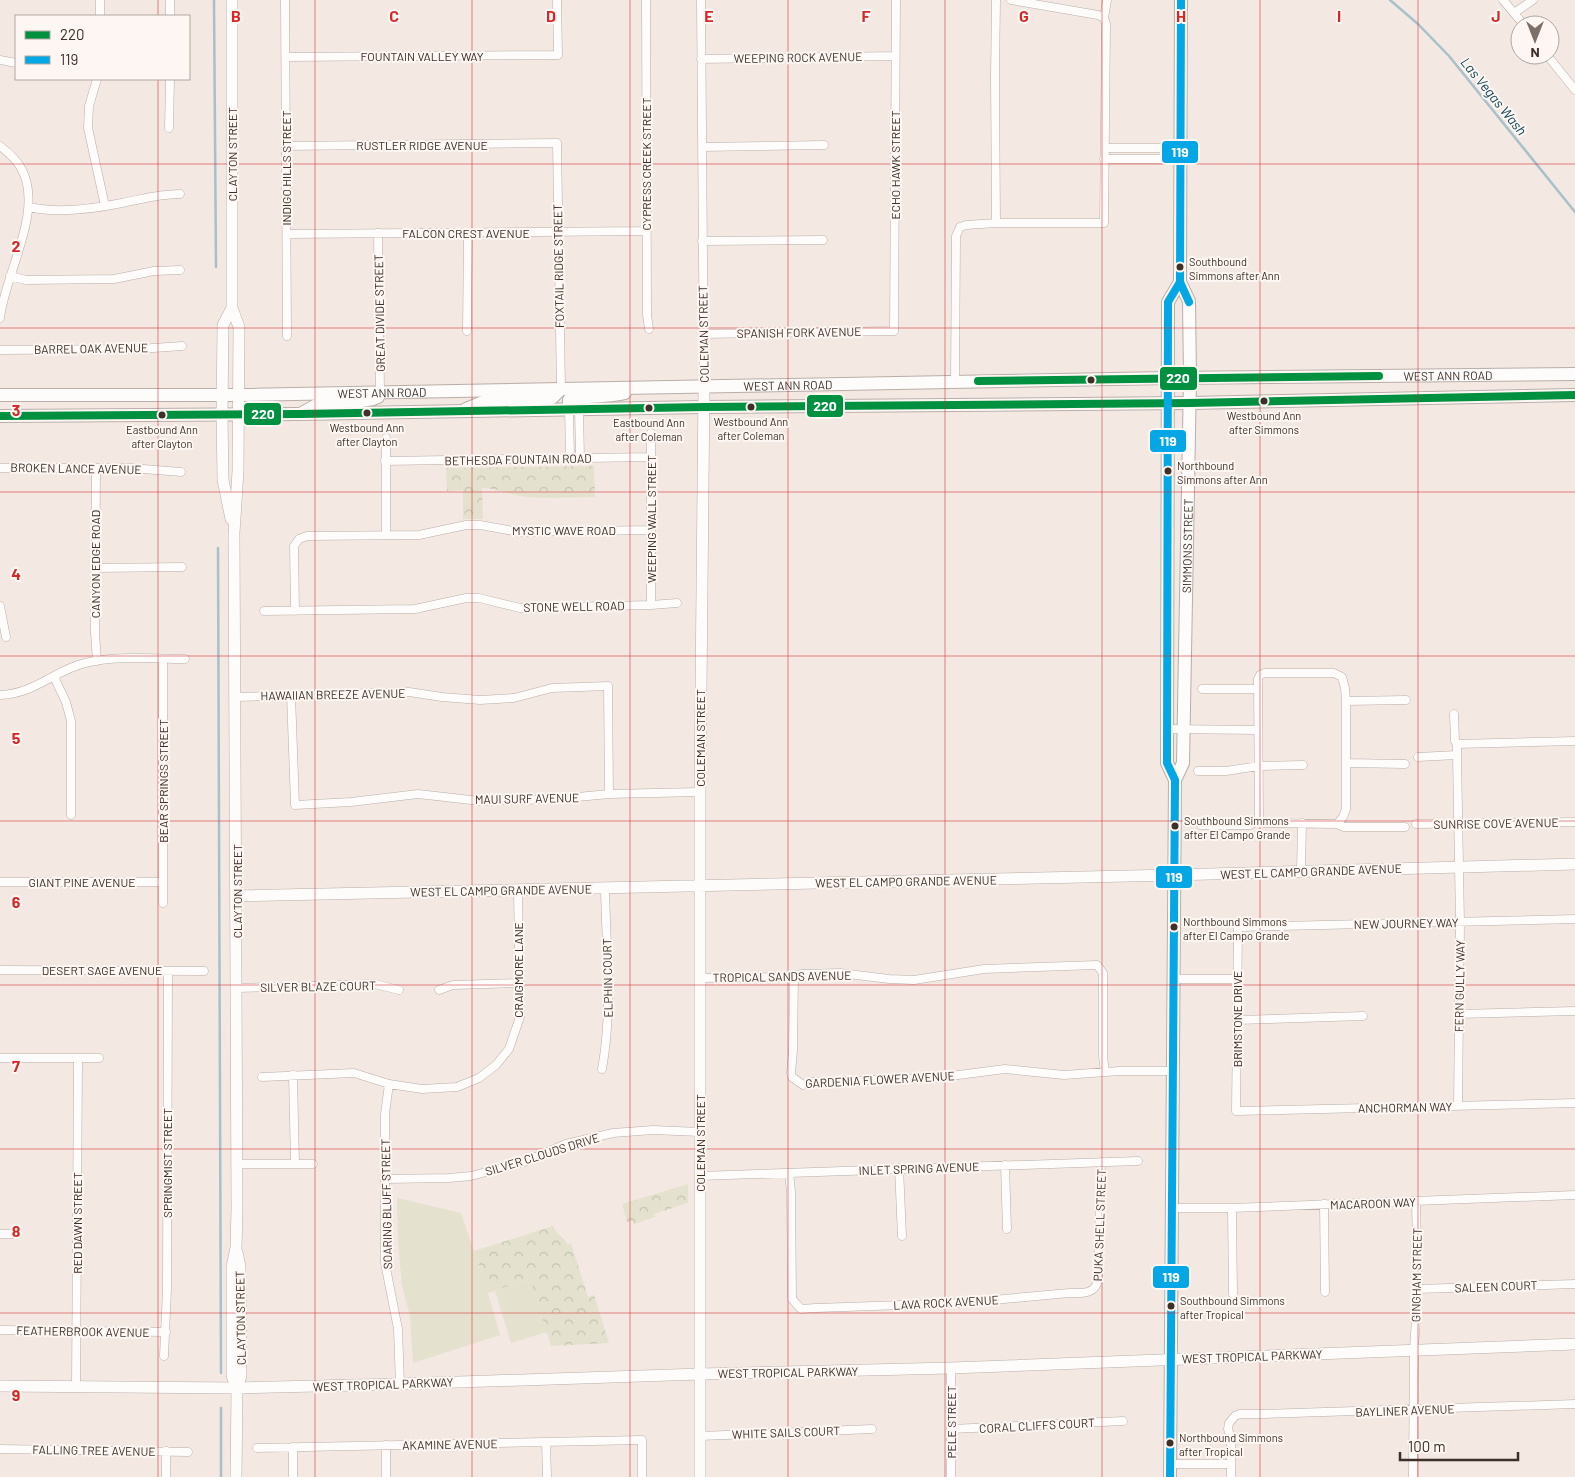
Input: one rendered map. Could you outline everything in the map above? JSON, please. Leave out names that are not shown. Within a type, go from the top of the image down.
[{"type":"main road","name":"SIMMONS STREET","points":[[1170,1471],[1175,780],[1183,763],[1190,403],[1189,301],[1180,282],[1181,0]]},
{"type":"main road","name":"SIMMONS STREET","points":[[1175,780],[1167,763],[1167,378],[1168,302],[1180,282]]},
{"type":"main road","name":"WEST ANN ROAD","points":[[0,395],[238,395],[1167,378],[1575,374]]},
{"type":"main road","points":[[1417,376],[1418,397]]},
{"type":"main road","points":[[955,382],[956,404]]},
{"type":"main road","points":[[574,409],[569,400],[612,397],[642,388]]},
{"type":"main road","points":[[462,411],[483,402],[552,398],[561,389]]},
{"type":"main road","points":[[300,414],[320,403],[361,402],[378,397],[380,392]]},
{"type":"main road","name":"WEST ANN ROAD","points":[[0,416],[300,414],[956,404],[1190,403],[1575,395]]},
{"type":"street","points":[[100,0],[100,15]]},
{"type":"street","points":[[170,0],[170,15]]},
{"type":"street","name":"CLAYTON STREET","points":[[232,0],[232,308],[239,327],[237,480],[234,533],[237,1164],[236,1248],[232,1267],[232,1376],[237,1388],[236,1477]]},
{"type":"street","name":"INDIGO HILLS STREET","points":[[285,0],[287,336]]},
{"type":"street","name":"FOUNTAIN VALLEY WAY","points":[[286,57],[558,55],[558,0]]},
{"type":"street","name":"CYPRESS CREEK STREET","points":[[646,0],[646,231],[647,315],[649,329]]},
{"type":"street","name":"COLEMAN STREET","points":[[700,1477],[700,792],[704,407],[701,0]]},
{"type":"street","name":"ECHO HAWK STREET","points":[[894,331],[896,0]]},
{"type":"street","points":[[996,0],[996,224]]},
{"type":"street","points":[[1011,0],[1098,15],[1104,18]]},
{"type":"street","points":[[955,382],[956,236],[960,227],[966,224],[1104,222],[1106,24],[1104,18],[1107,0]]},
{"type":"street","points":[[1502,0],[1514,14],[1533,0]]},
{"type":"street","name":"WEEPING ROCK AVENUE","points":[[701,59],[895,56]]},
{"type":"street","points":[[0,60],[15,63]]},
{"type":"street","points":[[1555,65],[1575,90]]},
{"type":"street","points":[[97,80],[91,98],[88,128],[105,206]]},
{"type":"street","points":[[169,128],[170,80]]},
{"type":"street","name":"RUSTLER RIDGE AVENUE","points":[[286,146],[558,143]]},
{"type":"street","name":"FOXTAIL RIDGE STREET","points":[[558,143],[561,389]]},
{"type":"street","points":[[0,146],[13,158],[26,177],[29,207],[28,218],[10,276],[0,318]]},
{"type":"street","points":[[702,147],[824,146]]},
{"type":"street","points":[[1105,148],[1180,154]]},
{"type":"street","points":[[1104,159],[1180,154]]},
{"type":"street","points":[[29,207],[41,210],[90,209],[151,196],[180,194]]},
{"type":"street","name":"FALCON CREST AVENUE","points":[[287,234],[646,231]]},
{"type":"street","points":[[467,331],[468,233]]},
{"type":"street","name":"GREAT DIVIDE STREET","points":[[378,234],[380,392]]},
{"type":"street","points":[[702,241],[823,240]]},
{"type":"street","points":[[10,276],[26,280],[114,279],[154,271],[180,270]]},
{"type":"street","name":"CLAYTON STREET","points":[[232,308],[223,324],[222,414],[223,480],[234,533]]},
{"type":"street","name":"SPANISH FORK AVENUE","points":[[703,334],[894,331]]},
{"type":"street","name":"BARREL OAK AVENUE","points":[[0,350],[139,349],[182,346]]},
{"type":"street","points":[[574,409],[580,458]]},
{"type":"street","points":[[570,458],[574,409]]},
{"type":"street","name":"WEEPING WALL STREET","points":[[650,433],[650,605]]},
{"type":"street","points":[[386,438],[386,535]]},
{"type":"street","name":"BETHESDA FOUNTAIN ROAD","points":[[385,461],[651,457]]},
{"type":"street","name":"BROKEN LANCE AVENUE","points":[[0,468],[131,468],[181,472]]},
{"type":"street","name":"CANYON EDGE ROAD","points":[[96,468],[94,633],[97,661]]},
{"type":"street","points":[[223,480],[237,480]]},
{"type":"street","name":"MYSTIC WAVE ROAD","points":[[295,611],[294,546],[299,539],[307,536],[419,535],[466,525],[480,525],[519,532],[651,530]]},
{"type":"street","points":[[95,568],[182,567]]},
{"type":"street","name":"STONE WELL ROAD","points":[[264,611],[415,609],[466,598],[479,598],[520,608],[677,603]]},
{"type":"street","points":[[0,606],[6,637]]},
{"type":"street","name":"BEAR SPRINGS STREET","points":[[163,659],[163,903]]},
{"type":"street","points":[[0,695],[14,694],[34,688],[73,667],[97,661],[185,659]]},
{"type":"street","points":[[1259,820],[1258,679],[1260,675],[1265,673],[1334,673],[1342,677],[1346,701],[1346,809],[1343,817],[1336,824]]},
{"type":"street","points":[[54,677],[66,702],[71,721],[71,815]]},
{"type":"street","name":"HAWAIIAN BREEZE AVENUE","points":[[235,697],[408,692],[480,700],[514,698],[552,688],[608,686],[609,794]]},
{"type":"street","points":[[1202,689],[1258,689]]},
{"type":"street","name":"MAUI SURF AVENUE","points":[[291,695],[294,805],[351,802],[418,794],[480,801],[556,799],[609,794],[700,792]]},
{"type":"street","points":[[1346,701],[1406,700]]},
{"type":"street","name":"FERN GULLY WAY","points":[[1454,714],[1455,741],[1457,744],[1459,824],[1458,1106]]},
{"type":"street","points":[[1167,729],[1258,730]]},
{"type":"street","points":[[1457,744],[1575,741]]},
{"type":"street","points":[[1418,757],[1457,756]]},
{"type":"street","points":[[1346,763],[1405,764]]},
{"type":"street","points":[[1198,771],[1226,771],[1259,766],[1303,765]]},
{"type":"street","points":[[1259,820],[1264,823],[1336,824],[1344,827],[1405,827]]},
{"type":"street","points":[[1201,825],[1250,825],[1259,820]]},
{"type":"street","name":"SUNRISE COVE AVENUE","points":[[1416,824],[1575,822]]},
{"type":"street","points":[[1302,823],[1302,870]]},
{"type":"street","name":"WEST EL CAMPO GRANDE AVENUE","points":[[237,896],[1575,864]]},
{"type":"street","name":"GIANT PINE AVENUE","points":[[0,882],[163,882]]},
{"type":"street","name":"ELPHIN COURT","points":[[602,1069],[608,1018],[604,888]]},
{"type":"street","name":"CRAIGMORE LANE","points":[[389,1084],[422,1089],[457,1087],[479,1078],[496,1065],[509,1048],[520,1017],[518,890]]},
{"type":"street","name":"NEW JOURNEY WAY","points":[[1238,927],[1575,919]]},
{"type":"street","name":"BRIMSTONE DRIVE","points":[[1236,1111],[1238,927]]},
{"type":"street","name":"TROPICAL SANDS AVENUE","points":[[700,978],[778,977],[840,973],[914,980],[984,969],[1097,965],[1103,973],[1103,1056],[1105,1072]]},
{"type":"street","name":"DESERT SAGE AVENUE","points":[[0,970],[204,971]]},
{"type":"street","name":"SPRINGMIST STREET","points":[[164,1356],[166,1332],[168,970]]},
{"type":"street","name":"GARDENIA FLOWER AVENUE","points":[[794,975],[793,1051],[790,1073],[792,1077],[803,1085],[813,1082],[935,1078],[1005,1069],[1064,1075],[1173,1071]]},
{"type":"street","points":[[1173,979],[1237,979]]},
{"type":"street","points":[[439,990],[453,985],[519,983]]},
{"type":"street","name":"SILVER BLAZE COURT","points":[[237,988],[375,984],[399,990]]},
{"type":"street","points":[[1459,1014],[1575,1011]]},
{"type":"street","points":[[1237,1020],[1363,1016]]},
{"type":"street","points":[[0,1058],[99,1058]]},
{"type":"street","name":"RED DAWN STREET","points":[[76,1387],[78,1058]]},
{"type":"street","points":[[262,1077],[354,1073],[389,1084]]},
{"type":"street","points":[[293,1075],[295,1164]]},
{"type":"street","name":"SOARING BLUFF STREET","points":[[389,1084],[385,1114],[385,1263],[398,1329],[400,1384]]},
{"type":"street","name":"ANCHORMAN WAY","points":[[1236,1111],[1575,1103]]},
{"type":"street","name":"SILVER CLOUDS DRIVE","points":[[385,1179],[471,1176],[524,1162],[566,1144],[612,1134],[653,1130],[700,1132]]},
{"type":"street","name":"INLET SPRING AVENUE","points":[[700,1176],[1138,1161]]},
{"type":"street","name":"PUKA SHELL STREET","points":[[1097,1287],[1101,1162]]},
{"type":"street","points":[[237,1164],[313,1164]]},
{"type":"street","points":[[1005,1165],[1008,1228]]},
{"type":"street","points":[[899,1168],[902,1236]]},
{"type":"street","name":"LAVA ROCK AVENUE","points":[[789,1173],[792,1294],[796,1304],[801,1309],[960,1303],[1086,1293],[1097,1287]]},
{"type":"street","name":"MACAROON WAY","points":[[1172,1208],[1232,1208],[1575,1195]]},
{"type":"street","name":"GINGHAM STREET","points":[[1413,1477],[1414,1349],[1418,1289],[1416,1202]]},
{"type":"street","points":[[1324,1204],[1325,1292]]},
{"type":"street","points":[[1232,1208],[1233,1294]]},
{"type":"street","points":[[0,1234],[15,1234]]},
{"type":"street","name":"SALEEN COURT","points":[[1418,1289],[1575,1284]]},
{"type":"street","name":"FEATHERBROOK AVENUE","points":[[0,1330],[166,1332]]},
{"type":"street","name":"WEST TROPICAL PARKWAY","points":[[0,1386],[237,1388],[400,1384],[951,1368],[1575,1344]]},
{"type":"street","name":"PELE STREET","points":[[951,1368],[951,1477]]},
{"type":"street","name":"BAYLINER AVENUE","points":[[1231,1464],[1229,1424],[1235,1416],[1247,1413],[1413,1410],[1575,1404]]},
{"type":"street","name":"CORAL CLIFFS COURT","points":[[951,1429],[1123,1421]]},
{"type":"street","name":"WHITE SAILS COURT","points":[[700,1436],[872,1429]]},
{"type":"street","name":"AKAMINE AVENUE","points":[[257,1448],[642,1440],[642,1477]]},
{"type":"street","points":[[546,1442],[547,1477]]},
{"type":"street","points":[[386,1445],[386,1477]]},
{"type":"street","points":[[293,1447],[293,1477]]},
{"type":"street","name":"FALLING TREE AVENUE","points":[[0,1449],[166,1450],[188,1452]]},
{"type":"street","points":[[166,1450],[166,1477]]},
{"type":"street","points":[[1170,1471],[1231,1464],[1231,1477]]},
{"type":"green space","points":[[594,466],[595,497],[528,497],[482,488],[483,519],[463,519],[463,490],[447,491],[446,468]]},
{"type":"green space","points":[[688,1184],[688,1203],[654,1214],[655,1217],[634,1224],[632,1221],[627,1222],[622,1204]]},
{"type":"green space","points":[[397,1198],[461,1213],[500,1335],[413,1363],[410,1316],[402,1286],[398,1243]]},
{"type":"green space","points":[[553,1226],[567,1244],[571,1243],[588,1297],[594,1295],[609,1343],[551,1346],[530,1279],[488,1293],[474,1251]]},
{"type":"green space","points":[[530,1279],[547,1332],[511,1343],[495,1291]]},
{"type":"waterway","points":[[214,0],[216,267]]},
{"type":"waterway","name":"Las Vegas Wash","points":[[1390,0],[1418,24],[1449,56],[1575,212]]},
{"type":"waterway","points":[[218,548],[221,1373]]},
{"type":"waterway","points":[[221,1408],[221,1477]]},
{"type":"transit line","name":"119","points":[[1181,0],[1180,282],[1189,302]]},
{"type":"transit line","name":"119","points":[[1170,1477],[1175,780],[1167,763],[1168,302],[1180,282]]},
{"type":"transit line","name":"220","points":[[978,381],[1379,376]]},
{"type":"transit line","name":"220","points":[[0,416],[1190,403],[1575,395]]},
{"type":"place","name":"Southbound Simmons after Ann","points":[[1180,267]]},
{"type":"place","name":"Westbound Ann after Simmons","points":[[1264,401]]},
{"type":"place","name":"Westbound Ann after Coleman","points":[[751,407]]},
{"type":"place","name":"Eastbound Ann after Coleman","points":[[649,408]]},
{"type":"place","name":"Westbound Ann after Clayton","points":[[367,413]]},
{"type":"place","name":"Eastbound Ann after Clayton","points":[[162,415]]},
{"type":"place","name":"Northbound Simmons after Ann","points":[[1168,471]]},
{"type":"place","name":"Southbound Simmons after El Campo Grande","points":[[1175,826]]},
{"type":"place","name":"Northbound Simmons after El Campo Grande","points":[[1174,927]]},
{"type":"place","name":"Southbound Simmons after Tropical","points":[[1171,1306]]},
{"type":"place","name":"Northbound Simmons after Tropical","points":[[1170,1443]]}]
